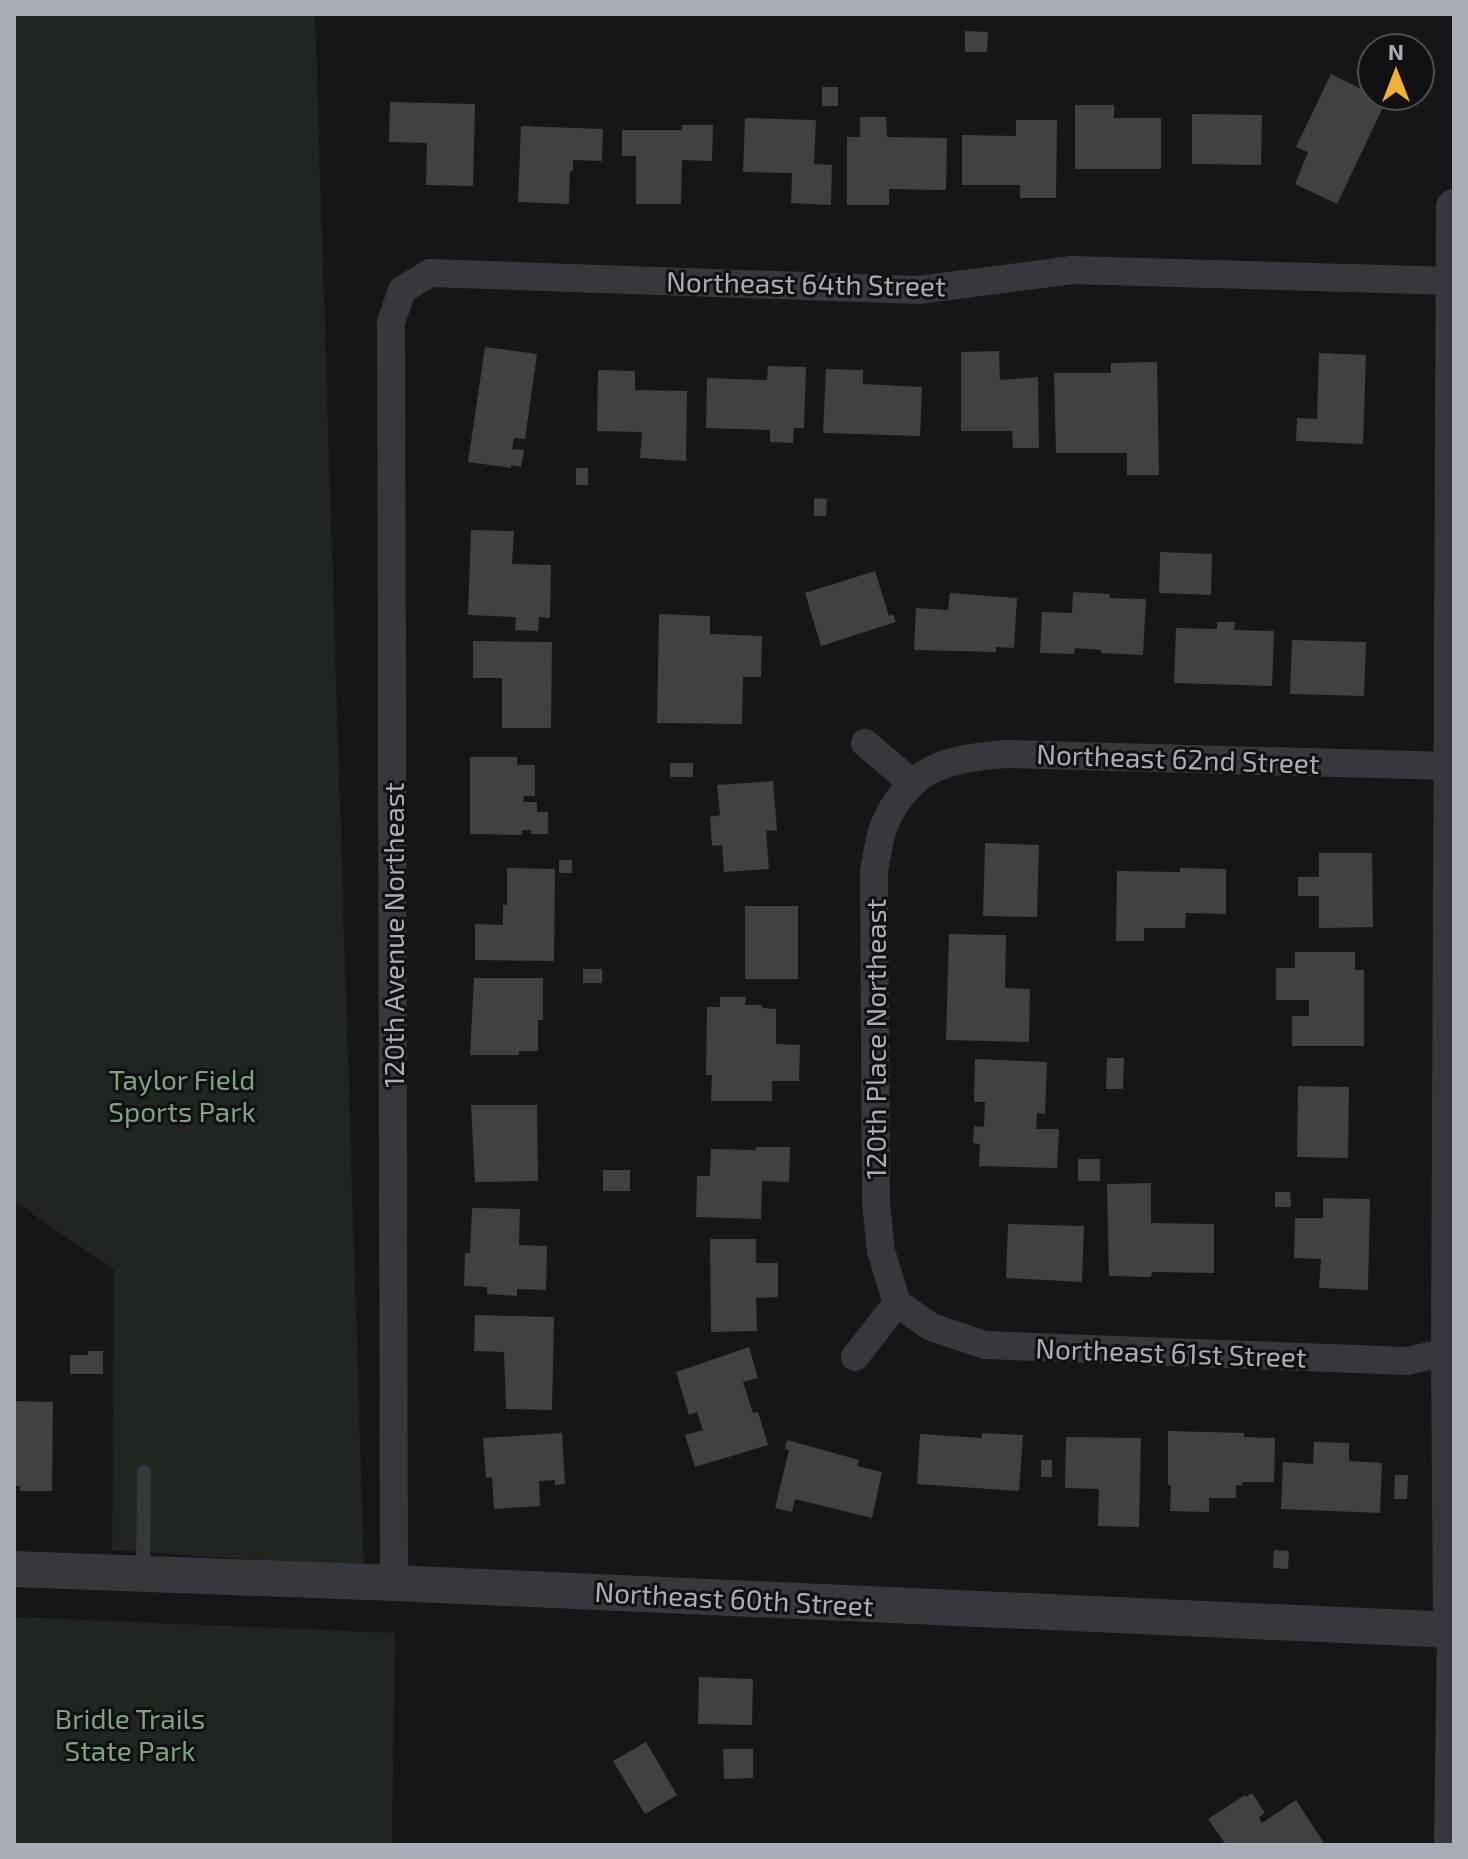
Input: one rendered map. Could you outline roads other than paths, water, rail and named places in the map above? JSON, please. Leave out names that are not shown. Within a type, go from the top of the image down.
[{"type":"street","points":[[1448,1845],[1452,1630],[1454,207]]},
{"type":"street","name":"Northeast 64th Street","points":[[402,290],[430,273],[918,290],[1072,270],[1454,281]]},
{"type":"street","name":"120th Avenue Northeast","points":[[394,1583],[391,322],[402,290]]},
{"type":"street","points":[[865,743],[911,782]]},
{"type":"street","name":"Northeast 62nd Street","points":[[911,782],[962,758],[1005,754],[1451,766]]},
{"type":"street","name":"120th Place Northeast","points":[[897,1303],[881,1251],[876,1203],[874,871],[884,824],[911,782]]},
{"type":"street","points":[[855,1357],[897,1303]]},
{"type":"street","name":"Northeast 61st Street","points":[[897,1303],[931,1327],[985,1345],[1408,1361],[1451,1350]]},
{"type":"street","name":"Northeast 60th Street","points":[[14,1569],[1452,1630]]},
{"type":"lane","points":[[143,1575],[144,1472]]},
{"type":"park label","name":"Taylor Field Sports Park","points":[[182,1095]]},
{"type":"park label","name":"Bridle Trails State Park","points":[[130,1734]]}]
